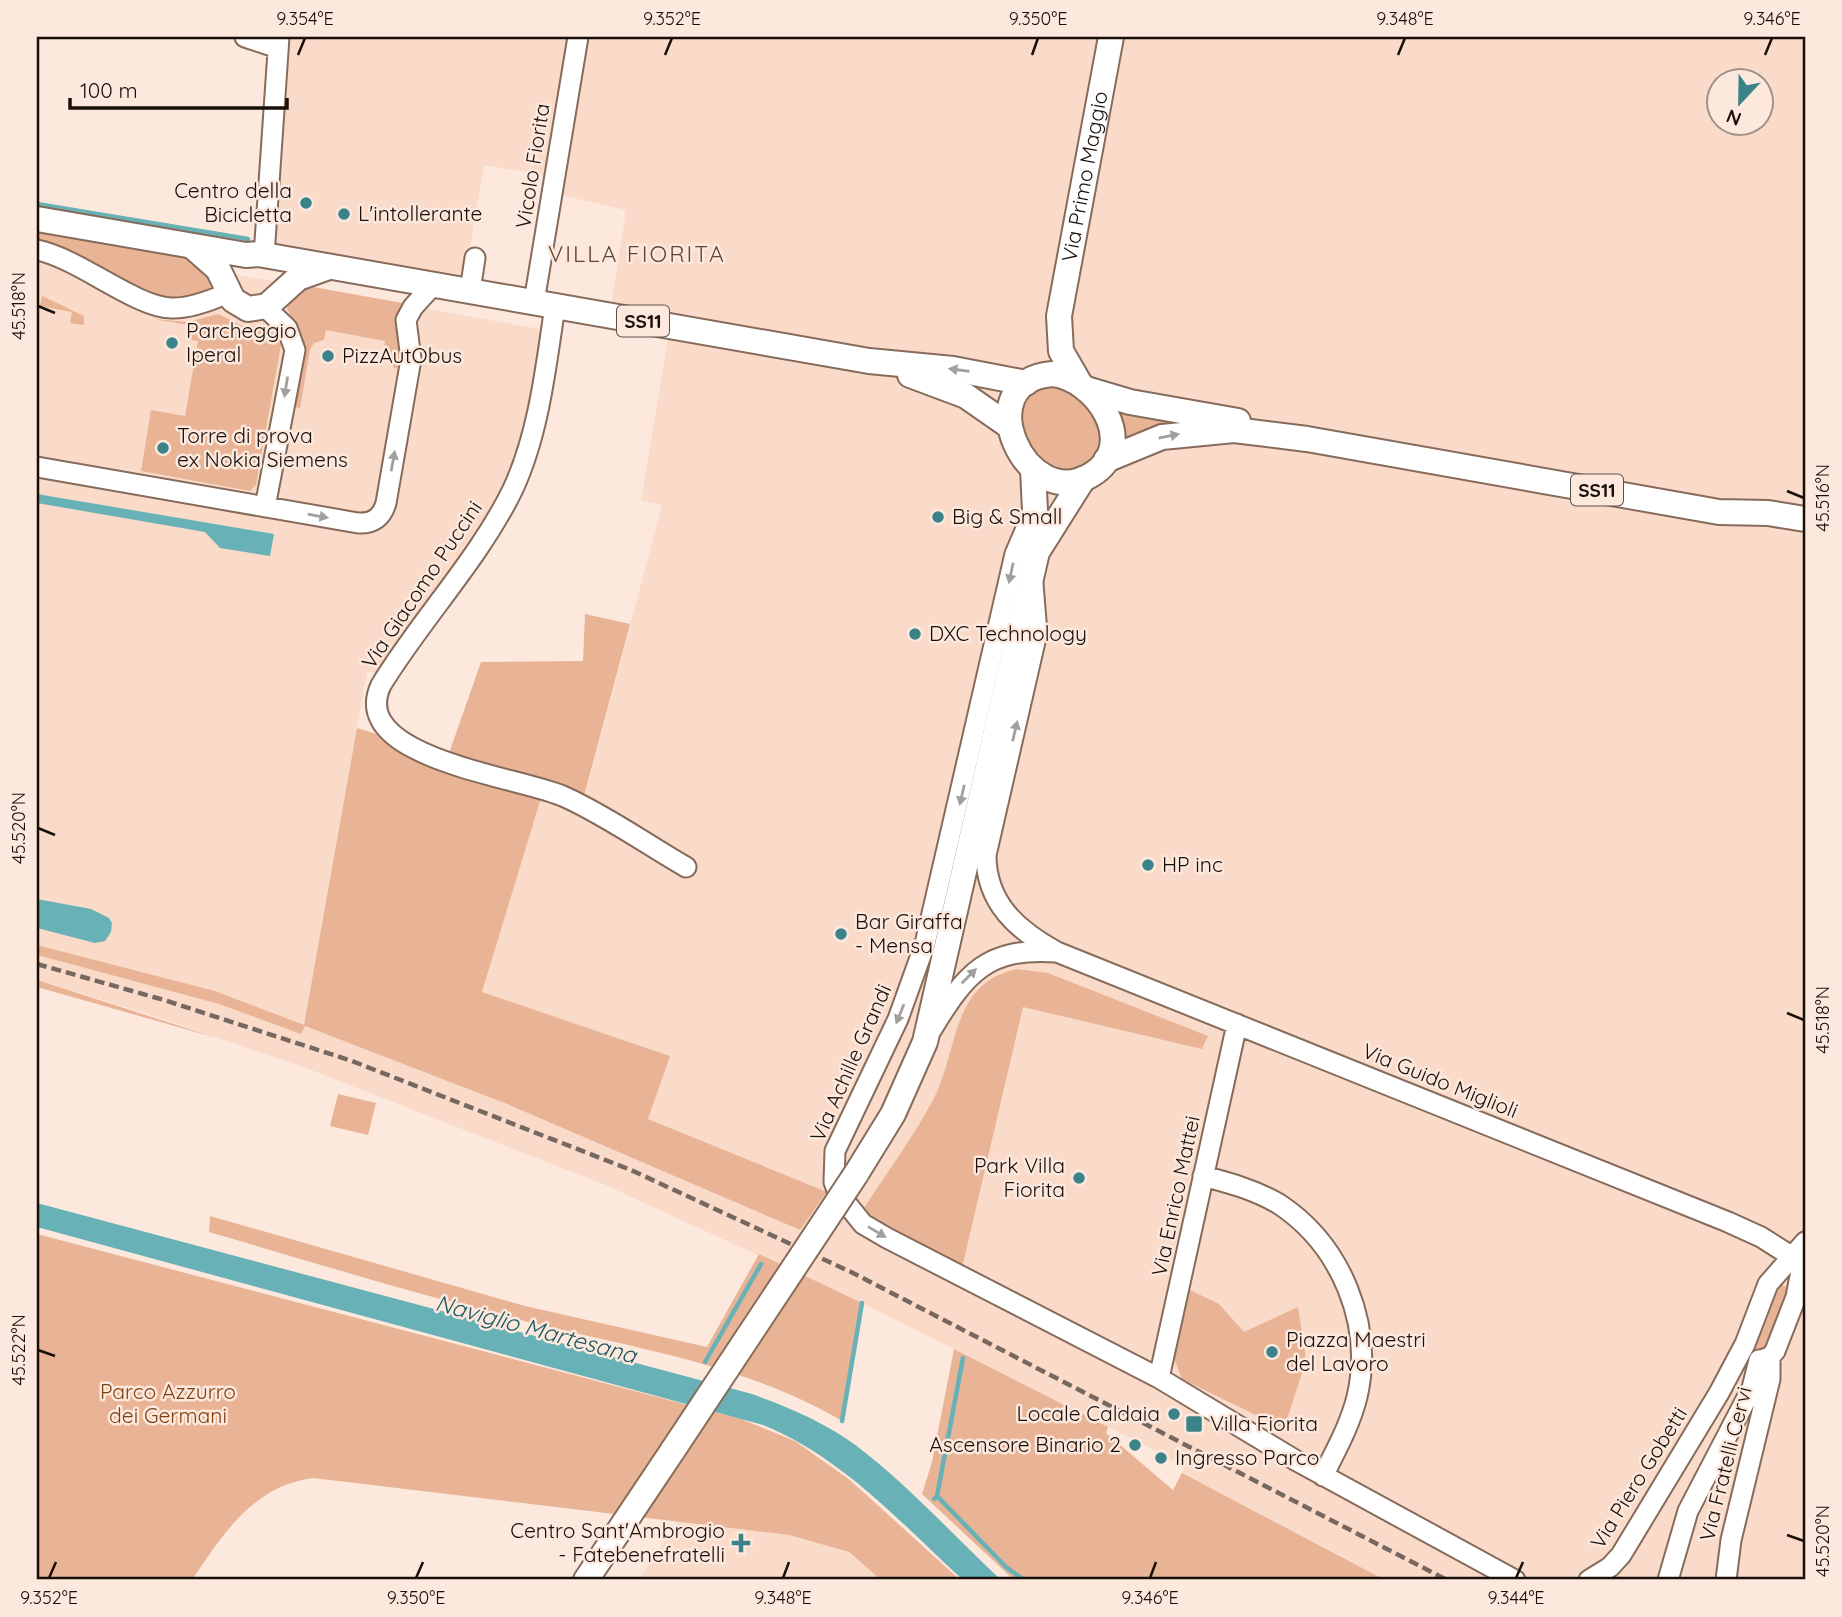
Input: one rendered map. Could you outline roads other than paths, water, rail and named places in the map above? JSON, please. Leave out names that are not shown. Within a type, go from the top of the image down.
[{"type":"main road","name":"Via Primo Maggio","points":[[1030,381],[1059,316],[1111,37]]},
{"type":"main road","name":"SS11","points":[[37,219],[189,245],[259,252],[860,360],[953,369],[1030,381],[1056,375],[1130,402],[1201,413],[1307,439]]},
{"type":"main road","name":"SS11","points":[[189,245],[214,263],[227,289],[244,308],[271,302],[298,278],[331,267]]},
{"type":"main road","points":[[227,289],[231,265],[259,252],[277,265],[281,277],[271,302]]},
{"type":"main road","name":"Via Primo Maggio","points":[[1059,316],[1061,351],[1082,386]]},
{"type":"main road","name":"SS11","points":[[860,360],[954,390],[985,407],[1009,426],[1033,469]]},
{"type":"main road","points":[[1009,426],[1012,402],[1030,381]]},
{"type":"main road","points":[[1082,386],[1102,406],[1111,423],[1113,441],[1106,460]]},
{"type":"main road","name":"SS11","points":[[1083,479],[1106,460],[1154,439],[1179,434],[1234,430],[1307,439],[1719,512],[1766,528],[1805,534]]},
{"type":"main road","points":[[586,1580],[856,1174],[893,1114],[925,1042],[1037,552],[1033,469],[1057,481],[1083,479]]},
{"type":"main road","points":[[1037,552],[1083,479]]},
{"type":"main road","name":"SS11","points":[[1719,512],[1768,513],[1805,519]]},
{"type":"street","points":[[246,37],[279,43],[259,252]]},
{"type":"street","name":"Vicolo Fiorita","points":[[544,304],[578,37]]},
{"type":"street","points":[[37,250],[60,257],[160,306],[181,307],[227,289]]},
{"type":"street","points":[[470,291],[475,258]]},
{"type":"street","points":[[37,467],[358,523],[370,522],[384,509],[391,475],[411,359],[406,320],[412,307],[434,284]]},
{"type":"street","points":[[265,507],[287,380],[295,350],[288,328],[271,302]]},
{"type":"street","name":"Via Giacomo Puccini","points":[[544,304],[535,416],[524,463],[492,525],[385,680],[376,699],[377,716],[390,733],[417,750],[563,796],[686,867]]},
{"type":"street","name":"Via Achille Grandi","points":[[1034,509],[1015,554],[925,944],[898,1018],[841,1133],[832,1165],[834,1182],[845,1203],[863,1224],[1159,1378]]},
{"type":"street","name":"Via Guido Miglioli","points":[[1031,576],[1036,593],[1037,633],[986,855],[986,872],[1002,910],[1032,939],[1057,952],[1728,1222],[1800,1256]]},
{"type":"street","points":[[925,1042],[949,1000],[976,968],[1011,954],[1057,952]]},
{"type":"street","name":"Via Enrico Mattei","points":[[1159,1378],[1237,1024]]},
{"type":"street","points":[[1203,1176],[1250,1189],[1288,1211],[1325,1248],[1349,1291],[1360,1333],[1361,1375],[1350,1422],[1323,1476]]},
{"type":"street","points":[[1757,1355],[1797,1292],[1800,1256],[1805,1242]]},
{"type":"street","points":[[1668,1580],[1688,1511],[1752,1388],[1771,1280],[1800,1256]]},
{"type":"street","points":[[1771,1280],[1780,1276],[1788,1278],[1795,1285],[1797,1292]]},
{"type":"street","name":"Via Piero Gobetti","points":[[1589,1580],[1610,1567],[1620,1555],[1719,1394],[1757,1355]]},
{"type":"street","name":"Via Fratelli Cervi","points":[[1726,1580],[1731,1539],[1770,1379],[1757,1355]]},
{"type":"street","points":[[1159,1378],[1323,1476],[1515,1580]]},
{"type":"water","points":[[37,494],[274,534],[270,556],[220,548],[205,532],[37,503]]},
{"type":"water","points":[[37,899],[91,909],[109,918],[112,923],[111,932],[105,941],[95,943],[37,928]]},
{"type":"water","points":[[37,1203],[752,1394],[779,1404],[830,1428],[872,1458],[1001,1580],[963,1580],[845,1473],[792,1439],[763,1425],[37,1227]]},
{"type":"waterway","points":[[37,204],[248,239]]},
{"type":"waterway","points":[[705,1362],[761,1264]]},
{"type":"waterway","points":[[842,1421],[862,1303]]},
{"type":"waterway","points":[[934,1499],[937,1496],[963,1358]]},
{"type":"waterway","points":[[937,1496],[1006,1567],[1024,1580]]},
{"type":"railway","points":[[37,964],[164,1000],[352,1061],[631,1170],[851,1272],[1447,1580]]},
{"type":"place","name":"Centro della Bicicletta","points":[[306,203]]},
{"type":"place","name":"L'intollerante","points":[[344,214]]},
{"type":"place","name":"Parcheggio Iperal","points":[[172,343]]},
{"type":"place","name":"PizzAutObus","points":[[328,356]]},
{"type":"place","name":"Torre di prova ex Nokia Siemens","points":[[163,448]]},
{"type":"place","name":"Big & Small","points":[[938,517]]},
{"type":"place","name":"DXC Technology","points":[[915,634]]},
{"type":"place","name":"HP inc","points":[[1148,865]]},
{"type":"place","name":"Bar Giraffa - Mensa","points":[[841,934]]},
{"type":"place","name":"Park Villa Fiorita","points":[[1079,1178]]},
{"type":"place","name":"Piazza Maestri del Lavoro","points":[[1272,1352]]},
{"type":"place","name":"Locale Caldaia","points":[[1174,1414]]},
{"type":"place","name":"Villa Fiorita","points":[[1194,1424]]},
{"type":"place","name":"Ascensore Binario 2","points":[[1135,1445]]},
{"type":"place","name":"Ingresso Parco","points":[[1161,1458]]},
{"type":"place","name":"Centro Sant'Ambrogio - Fatebenefratelli","points":[[741,1543]]},
{"type":"district","name":"VILLA FIORITA","points":[[637,254]]},
{"type":"water label","name":"Naviglio Martesana","points":[[536,1329]]},
{"type":"park label","name":"Parco Azzurro dei Germani","points":[[168,1404]]}]
